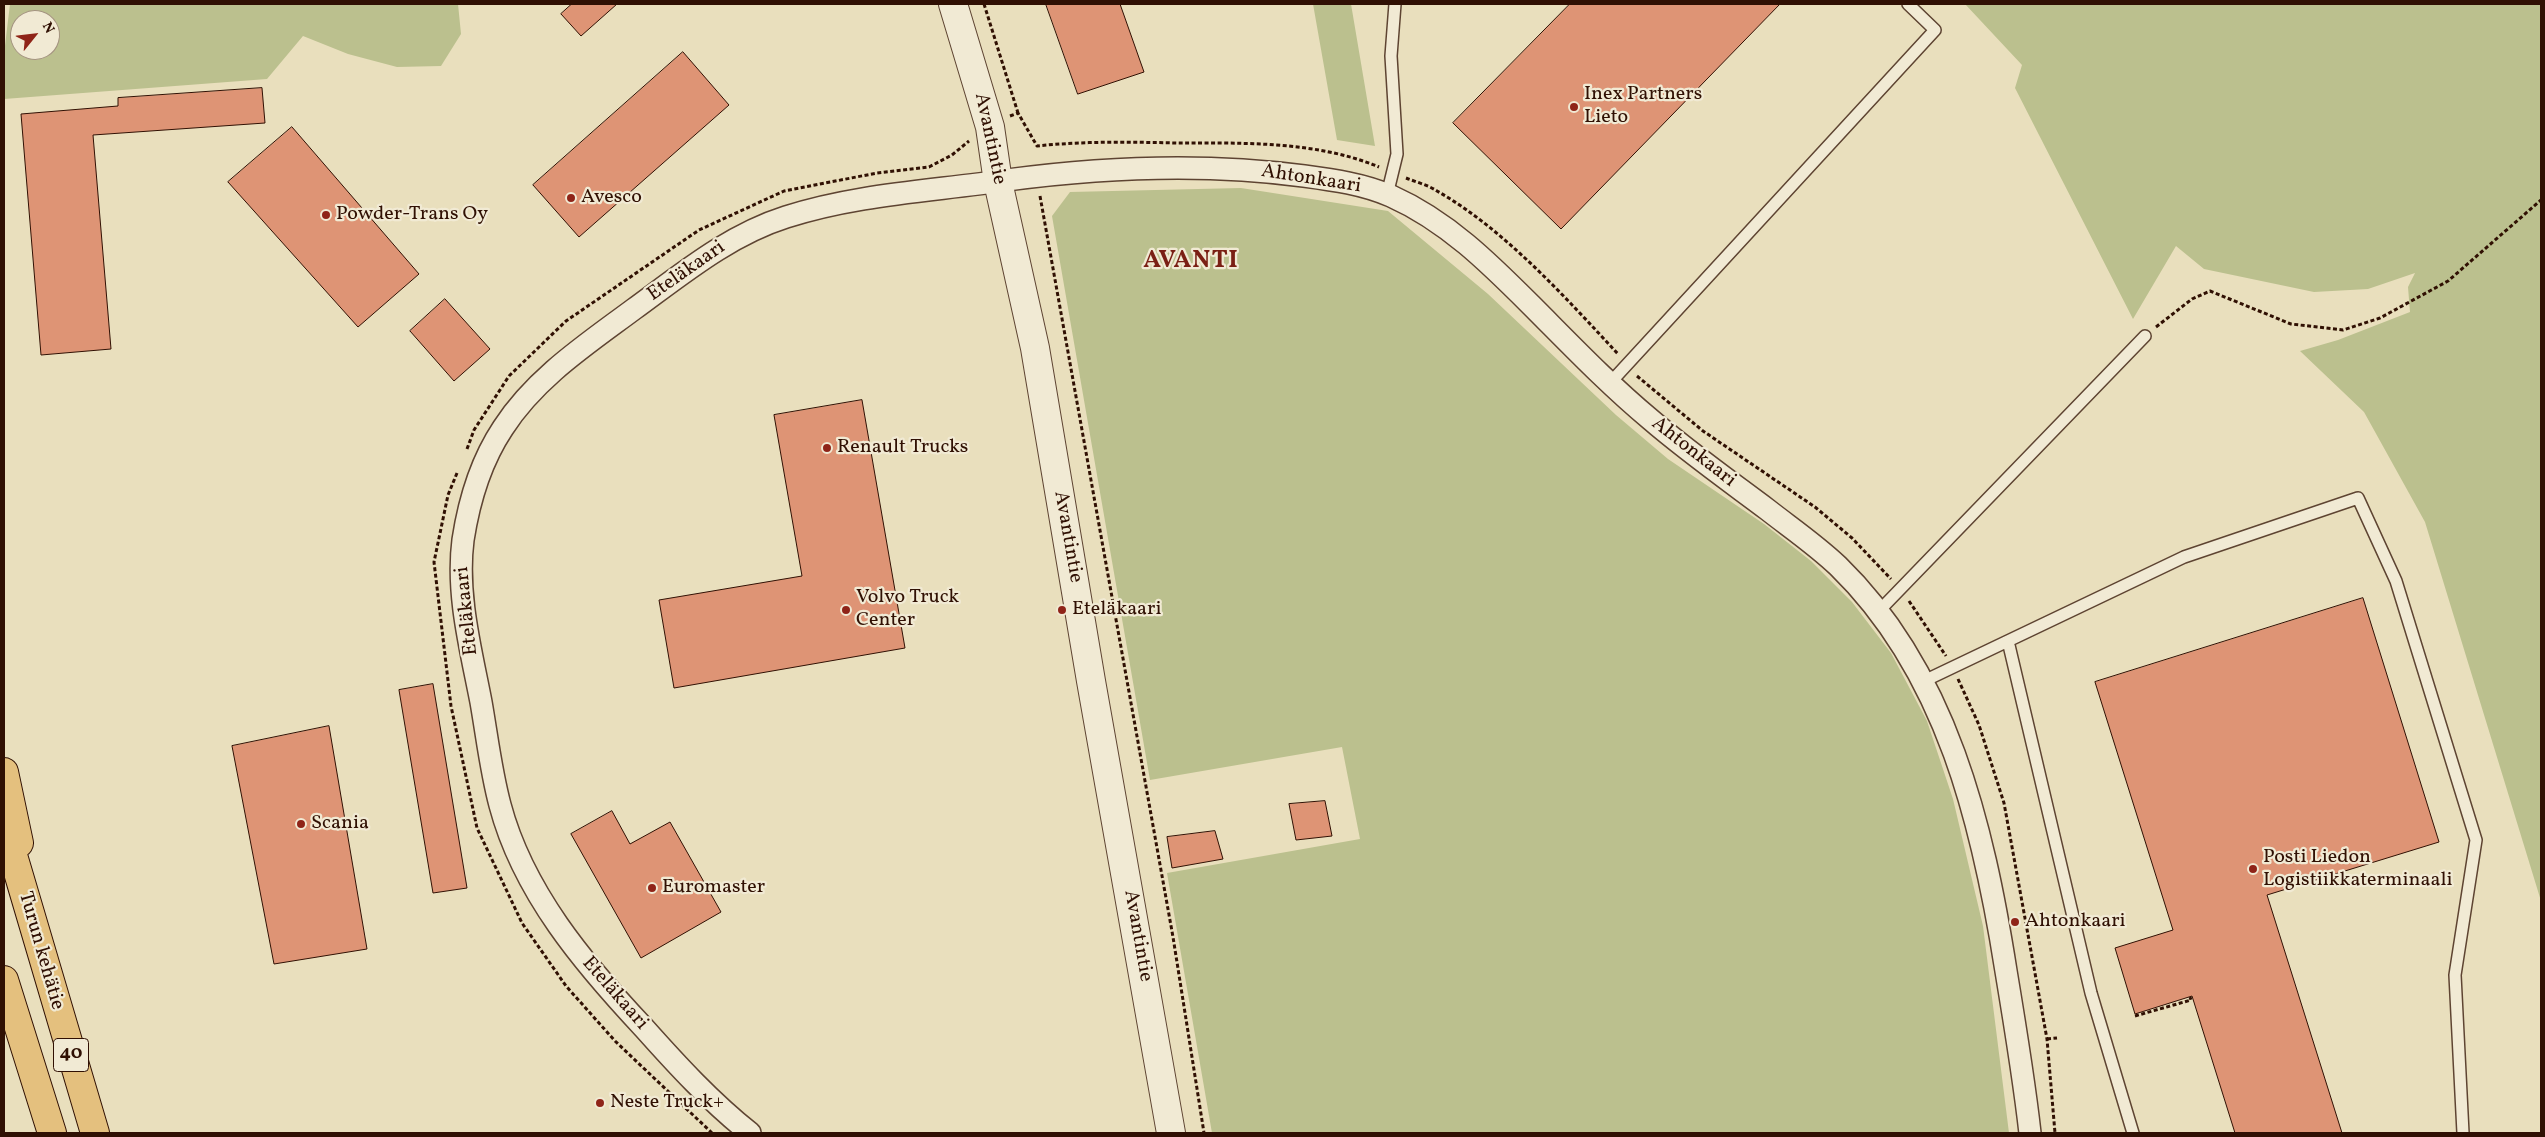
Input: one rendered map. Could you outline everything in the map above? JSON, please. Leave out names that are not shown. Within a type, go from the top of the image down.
[{"type":"highway","points":[[4,772],[47,976]]},
{"type":"highway","name":"Turun kehätie","points":[[4,825],[47,976],[95,1133]]},
{"type":"highway","name":"Turun kehätie","points":[[4,980],[52,1133]]},
{"type":"street","name":"Avantintie","points":[[953,4],[990,127],[998,182],[1035,348],[1091,681],[1171,1133]]},
{"type":"street","name":"Ahtonkaari","points":[[998,182],[1039,176],[1138,169],[1266,171],[1357,184],[1387,195],[1419,210],[1474,251],[1647,417],[1834,562],[1894,633],[1924,681],[1961,768],[1993,891],[2030,1133]]},
{"type":"street","name":"Eteläkaari","points":[[740,1131],[595,975],[560,929],[514,844],[500,807],[465,620],[461,572],[463,540],[474,492],[488,455],[502,429],[527,395],[575,354],[688,269],[742,235],[780,218],[818,208],[998,182]]},
{"type":"lane","points":[[1387,195],[1398,154],[1391,56],[1394,4]]},
{"type":"lane","points":[[1610,383],[1628,366],[1936,30],[1908,4]]},
{"type":"lane","points":[[1878,612],[2145,336]]},
{"type":"lane","points":[[1924,681],[2184,557],[2358,498],[2396,581],[2476,840],[2455,975],[2463,1133]]},
{"type":"lane","points":[[2008,641],[2091,993],[2133,1133]]},
{"type":"path","points":[[984,4],[1018,113],[1037,146],[1037,153]]},
{"type":"path","points":[[1005,118],[1018,113]]},
{"type":"path","points":[[464,454],[474,430],[509,376],[558,328],[699,230],[784,191],[877,173],[929,167],[952,155],[973,137]]},
{"type":"path","points":[[1037,146],[1080,142],[1270,144],[1317,150],[1374,165],[1437,190],[1492,230],[1570,302],[1644,383],[1703,431],[1815,507],[1852,538],[1900,588],[1930,628],[1954,668],[1979,725],[2004,803],[2047,1039],[2055,1133]]},
{"type":"path","points":[[1040,197],[1172,928],[1204,1133]]},
{"type":"path","points":[[2145,336],[2192,299],[2210,291],[2291,324],[2343,330],[2380,318],[2448,281],[2541,200]]},
{"type":"path","points":[[458,471],[448,495],[434,562],[452,706],[478,828],[522,923],[566,986],[616,1041],[712,1133]]},
{"type":"path","points":[[2135,1016],[2191,1000],[2190,997]]},
{"type":"path","points":[[2047,1039],[2057,1038]]},
{"type":"green space","points":[[10,4],[458,4],[461,34],[441,66],[397,67],[348,54],[303,36],[267,79],[4,99],[4,54]]},
{"type":"green space","points":[[1313,4],[1351,4],[1375,146],[1337,140]]},
{"type":"green space","points":[[1965,4],[2541,4],[2541,901],[2425,522],[2364,412],[2300,351],[2338,340],[2410,312],[2408,287],[2415,273],[2368,289],[2314,292],[2204,269],[2176,246],[2133,319],[2015,88],[2022,65]]},
{"type":"green space","points":[[1241,188],[1388,211],[1488,294],[1616,415],[1668,459],[1764,524],[1811,561],[1852,602],[1891,653],[1927,721],[1953,799],[1983,926],[2009,1133],[1212,1133],[1167,873],[1360,839],[1342,747],[1150,780],[1052,216],[1070,192]]},
{"type":"building","points":[[572,4],[617,4],[581,36],[561,14]]},
{"type":"building","points":[[1046,4],[1120,4],[1144,72],[1078,94]]},
{"type":"building","name":"Inex Partners Lieto","points":[[1570,4],[1780,4],[1561,229],[1453,123]]},
{"type":"building","points":[[683,52],[729,105],[579,237],[533,185]]},
{"type":"building","points":[[262,88],[265,123],[93,135],[111,349],[41,355],[21,114],[118,106],[118,98]]},
{"type":"building","points":[[292,127],[419,274],[358,327],[228,182]]},
{"type":"building","points":[[445,299],[490,349],[454,381],[410,331]]},
{"type":"building","points":[[862,400],[905,648],[674,688],[659,600],[802,576],[774,415]]},
{"type":"building","name":"Posti Liedon Logistiikkaterminaali","points":[[2363,598],[2439,842],[2267,895],[2342,1133],[2235,1133],[2192,996],[2135,1014],[2115,948],[2173,930],[2095,682]]},
{"type":"building","points":[[433,684],[467,888],[433,893],[399,690]]},
{"type":"building","points":[[329,726],[367,949],[274,964],[232,746]]},
{"type":"building","points":[[1325,801],[1332,836],[1296,840],[1289,804]]},
{"type":"building","points":[[612,811],[630,844],[670,822],[721,912],[641,958],[571,834]]},
{"type":"building","points":[[1215,831],[1223,859],[1172,868],[1167,837]]},
{"type":"place","name":"Inex Partners Lieto","points":[[1574,107]]},
{"type":"place","name":"Avesco","points":[[571,198]]},
{"type":"place","name":"Powder-Trans Oy","points":[[326,215]]},
{"type":"place","name":"Renault Trucks","points":[[827,448]]},
{"type":"place","name":"Volvo Truck Center","points":[[846,610]]},
{"type":"place","name":"Eteläkaari","points":[[1062,610]]},
{"type":"place","name":"Scania","points":[[301,824]]},
{"type":"place","name":"Posti Liedon Logistiikkaterminaali","points":[[2253,869]]},
{"type":"place","name":"Euromaster","points":[[652,888]]},
{"type":"place","name":"Ahtonkaari","points":[[2015,922]]},
{"type":"place","name":"Neste Truck+","points":[[600,1103]]},
{"type":"district","name":"AVANTI","points":[[1191,262]]}]
